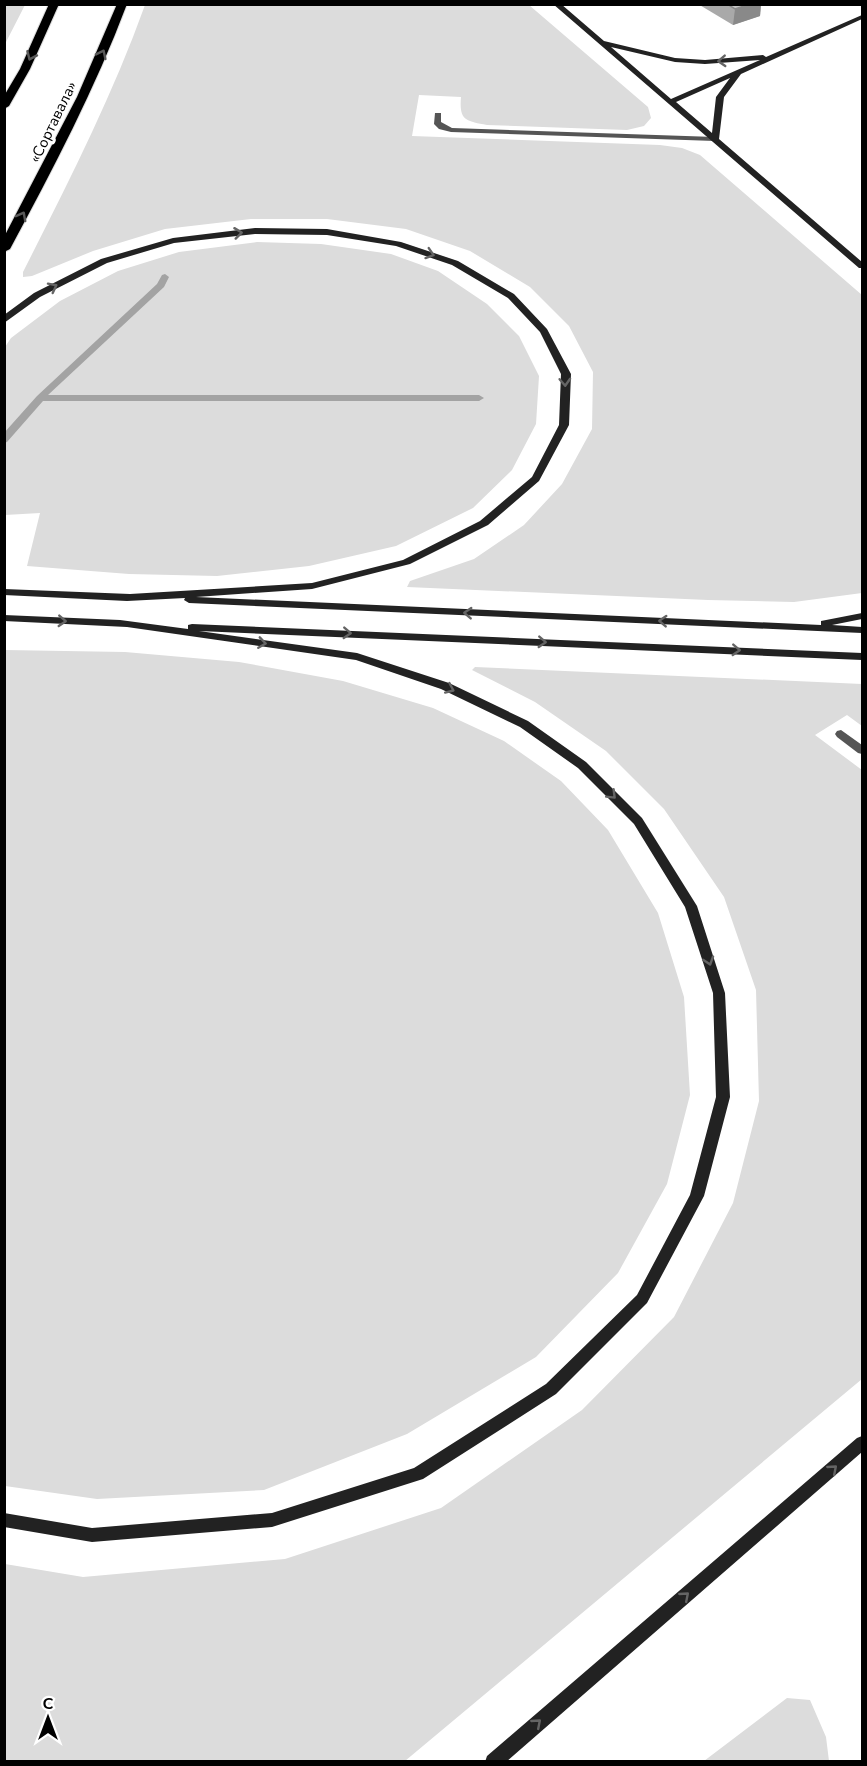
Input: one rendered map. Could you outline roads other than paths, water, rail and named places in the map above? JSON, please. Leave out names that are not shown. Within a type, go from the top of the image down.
[{"type":"highway","points":[[4,106],[25,69],[54,4]]},
{"type":"highway","name":"«Сортавала»","points":[[4,249],[40,182],[112,33],[122,4]]},
{"type":"main road","points":[[556,4],[862,266]]},
{"type":"main road","points":[[670,102],[862,17]]},
{"type":"main road","points":[[599,42],[685,61],[743,60],[780,54]]},
{"type":"main road","points":[[715,139],[720,97],[738,73]]},
{"type":"main road","points":[[4,320],[37,295],[104,261],[173,241],[255,231],[327,232],[398,244],[455,262],[512,296],[544,332],[566,374],[564,425],[536,479],[484,523],[406,562],[312,586],[127,598]]},
{"type":"main road","points":[[8,592],[862,630]]},
{"type":"main road","points":[[805,627],[862,616]]},
{"type":"main road","points":[[4,618],[862,656]]},
{"type":"main road","points":[[4,1520],[92,1535],[272,1520],[418,1474],[551,1389],[642,1299],[696,1196],[723,1097],[719,993],[691,906],[638,821],[582,765],[524,724],[445,686],[357,657],[120,623]]},
{"type":"main road","points":[[493,1761],[862,1443]]},
{"type":"lane","points":[[438,115],[437,122],[442,127],[451,130],[715,139]]},
{"type":"lane","points":[[841,734],[862,750]]},
{"type":"waterway","points":[[40,398],[161,285],[165,277]]},
{"type":"waterway","points":[[4,440],[40,398]]},
{"type":"waterway","points":[[40,398],[479,398]]}]
